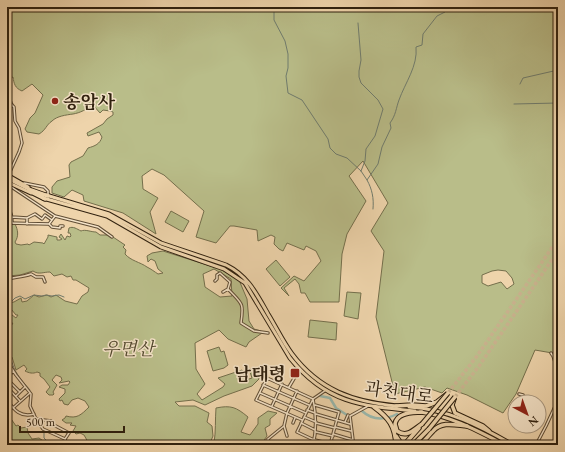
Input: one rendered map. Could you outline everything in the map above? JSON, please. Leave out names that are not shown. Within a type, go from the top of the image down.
[{"type":"highway","points":[[7,179],[47,197]]},
{"type":"highway","points":[[371,406],[391,422],[397,438],[403,445],[448,393],[434,404],[426,406],[396,406]]},
{"type":"highway","points":[[413,445],[429,429],[455,397],[452,409],[455,413],[483,426],[489,431]]},
{"type":"highway","points":[[422,412],[401,415],[397,418],[395,424],[397,431],[404,434],[409,433],[422,424]]},
{"type":"highway","points":[[391,422],[396,445]]},
{"type":"highway","points":[[419,444],[441,425],[447,424],[467,426]]},
{"type":"highway","points":[[419,444],[425,438],[429,429]]},
{"type":"main road","points":[[7,179],[22,183],[47,197],[109,214],[161,243],[226,264],[248,281],[276,331]]},
{"type":"main road","name":"과천대로","points":[[47,197],[107,216],[161,247],[224,269],[245,284],[291,353],[309,373],[328,389]]},
{"type":"main road","name":"과천대로","points":[[276,331],[290,358],[299,369],[315,383],[371,406],[436,415],[467,426],[505,445]]},
{"type":"main road","name":"과천대로","points":[[371,406],[412,407],[444,412],[464,419],[513,445]]},
{"type":"main road","points":[[487,436],[489,431]]},
{"type":"street","points":[[7,94],[11,105],[14,107],[15,121],[19,128],[22,143],[7,179],[55,216],[98,227],[112,238]]},
{"type":"street","points":[[22,183],[44,187],[48,191],[47,197]]},
{"type":"street","points":[[7,209],[12,217],[12,223]]},
{"type":"street","points":[[12,217],[28,218],[35,214],[42,219],[45,215],[52,220]]},
{"type":"street","points":[[49,224],[55,216]]},
{"type":"street","points":[[27,224],[28,218]]},
{"type":"street","points":[[7,223],[49,224],[56,228],[63,226]]},
{"type":"street","points":[[215,281],[218,279],[217,275],[220,273],[230,282],[228,289],[223,292]]},
{"type":"street","points":[[7,279],[12,277],[18,278],[31,274],[36,277],[43,277],[45,282]]},
{"type":"street","points":[[228,289],[242,304],[241,323],[255,333],[259,331],[268,333]]},
{"type":"street","points":[[551,353],[557,364],[558,370]]},
{"type":"street","points":[[7,362],[31,394],[30,406],[43,429],[65,439],[67,445]]},
{"type":"street","points":[[289,387],[299,369]]},
{"type":"street","points":[[13,371],[7,378],[20,392]]},
{"type":"street","points":[[302,420],[256,400],[267,378],[313,399],[316,414],[316,432],[313,445]]},
{"type":"street","points":[[272,407],[282,384]]},
{"type":"street","points":[[263,385],[309,405]]},
{"type":"street","points":[[7,387],[20,401]]},
{"type":"street","points":[[16,396],[25,387]]},
{"type":"street","points":[[315,405],[340,412],[330,445],[314,440],[297,432],[313,399],[328,389]]},
{"type":"street","points":[[287,436],[284,422],[297,391]]},
{"type":"street","points":[[14,408],[30,393]]},
{"type":"street","points":[[260,393],[306,413]]},
{"type":"street","points":[[7,400],[23,416],[34,414]]},
{"type":"street","points":[[536,445],[558,400]]},
{"type":"street","name":"과천대로","points":[[351,424],[350,416],[371,406]]},
{"type":"street","points":[[301,423],[316,432],[353,440],[351,424],[307,410]]},
{"type":"street","points":[[345,422],[348,415]]},
{"type":"street","points":[[293,423],[295,417]]},
{"type":"street","points":[[304,417],[316,423],[351,431]]},
{"type":"street","points":[[36,419],[51,421],[52,424],[69,434],[65,439]]},
{"type":"street","points":[[263,445],[284,426]]},
{"type":"street","points":[[268,439],[270,444]]},
{"type":"green space","points":[[7,7],[558,7],[558,354],[535,350],[516,394],[507,394],[507,407],[503,413],[467,395],[447,388],[442,393],[425,387],[395,394],[376,317],[384,251],[371,231],[388,203],[363,161],[349,176],[366,201],[347,234],[342,254],[339,302],[310,302],[305,293],[301,293],[299,284],[295,279],[284,288],[289,296],[281,288],[294,276],[304,281],[321,261],[316,251],[306,246],[304,250],[287,243],[283,251],[274,244],[275,237],[271,235],[258,241],[257,230],[234,226],[230,226],[216,243],[196,237],[204,211],[164,175],[152,169],[142,176],[143,189],[158,198],[150,212],[156,234],[123,213],[84,201],[83,195],[72,190],[64,197],[52,193],[52,187],[57,181],[70,177],[69,165],[71,162],[83,156],[88,148],[97,144],[102,137],[99,132],[88,136],[87,133],[103,124],[113,115],[113,112],[103,110],[100,113],[93,105],[78,113],[56,118],[39,134],[27,132],[25,129],[30,118],[35,113],[43,95],[32,84],[22,91],[18,89],[15,86],[13,77],[7,79]],"holes":[[[492,271],[506,271],[512,278],[514,284],[507,289],[501,282],[488,286],[482,283],[482,275]]]},
{"type":"green space","points":[[171,211],[189,221],[183,232],[165,222]]},
{"type":"green space","name":"우면산","points":[[15,224],[17,228],[18,233],[15,242],[16,244],[29,245],[34,242],[44,244],[48,235],[57,237],[57,240],[60,240],[62,239],[59,237],[61,234],[65,240],[67,236],[71,236],[70,233],[68,233],[70,227],[81,231],[96,232],[100,235],[110,235],[125,245],[123,247],[126,250],[125,254],[127,256],[158,274],[163,273],[158,269],[155,261],[151,259],[148,262],[147,256],[152,253],[163,251],[220,269],[239,280],[247,299],[249,321],[254,329],[261,331],[262,333],[249,342],[246,347],[228,339],[219,330],[195,343],[196,369],[205,384],[197,394],[202,400],[223,387],[225,384],[218,378],[242,370],[246,380],[252,378],[249,369],[255,368],[259,379],[252,386],[224,396],[205,405],[193,400],[175,402],[179,406],[195,406],[209,413],[207,422],[212,426],[213,436],[210,443],[214,443],[216,408],[230,407],[237,409],[248,417],[241,432],[250,435],[258,424],[258,418],[268,411],[277,413],[270,419],[270,425],[265,428],[267,436],[262,443],[244,445],[87,445],[88,442],[84,435],[80,433],[76,434],[73,431],[76,426],[70,425],[72,423],[66,423],[62,420],[66,416],[79,416],[89,407],[85,401],[78,398],[72,400],[68,405],[64,404],[62,400],[60,401],[59,399],[65,393],[65,389],[59,387],[62,385],[68,385],[70,382],[59,383],[62,380],[61,377],[56,375],[52,380],[57,385],[53,392],[54,394],[49,395],[46,392],[50,387],[40,376],[40,373],[25,371],[27,369],[24,365],[16,370],[12,357],[7,354],[7,325],[13,324],[10,320],[7,320],[7,311],[16,318],[18,315],[16,315],[11,309],[7,310],[9,307],[7,306],[7,303],[14,302],[21,298],[22,302],[27,301],[34,295],[39,297],[47,295],[51,297],[56,295],[65,301],[77,304],[82,296],[88,292],[89,288],[76,280],[73,280],[71,276],[67,277],[62,274],[54,276],[50,272],[39,273],[33,271],[20,275],[7,276],[7,225]],"holes":[[[214,269],[231,279],[232,296],[220,297],[205,287],[203,274]]]},
{"type":"green space","points":[[276,260],[290,277],[280,286],[266,269]]},
{"type":"green space","points":[[347,292],[361,293],[358,319],[344,316]]},
{"type":"green space","points":[[310,320],[337,323],[336,340],[308,337]]},
{"type":"green space","points":[[219,347],[221,352],[224,351],[228,365],[224,368],[213,371],[207,351]]},
{"type":"green space","points":[[7,413],[16,426],[18,425],[21,428],[27,427],[28,433],[32,439],[39,438],[49,445],[7,445]]},
{"type":"waterway","points":[[274,7],[274,20],[285,41],[288,54],[288,68],[286,76],[288,93],[302,100],[328,139],[330,148],[336,154],[347,158],[361,171],[367,180]]},
{"type":"waterway","points":[[373,209],[372,194],[367,180],[378,164],[382,147],[391,128],[390,123],[394,117],[399,100],[413,68],[416,47],[422,45],[423,34],[437,16],[445,12],[444,7]]},
{"type":"waterway","points":[[358,23],[361,60],[359,77],[361,83],[378,100],[383,109],[375,136],[366,149],[365,161],[361,171]]},
{"type":"waterway","points":[[520,84],[523,78],[558,70]]},
{"type":"waterway","points":[[514,104],[558,103]]},
{"type":"waterway","points":[[7,301],[12,301],[20,296],[25,299],[34,295],[59,295],[64,297]]},
{"type":"waterway","points":[[7,355],[18,375],[30,390]]},
{"type":"waterway","points":[[320,396],[330,398],[336,408],[347,415]]},
{"type":"waterway","points":[[362,411],[370,417],[375,418],[384,418],[397,414]]},
{"type":"waterway","points":[[36,421],[44,432],[44,438],[51,445],[56,445]]},
{"type":"tunnel","points":[[448,393],[477,356],[558,239]]},
{"type":"tunnel","points":[[455,397],[479,366],[558,251]]},
{"type":"place","name":"송암사","points":[[55,101]]},
{"type":"place","name":"남태령","points":[[295,373]]}]
